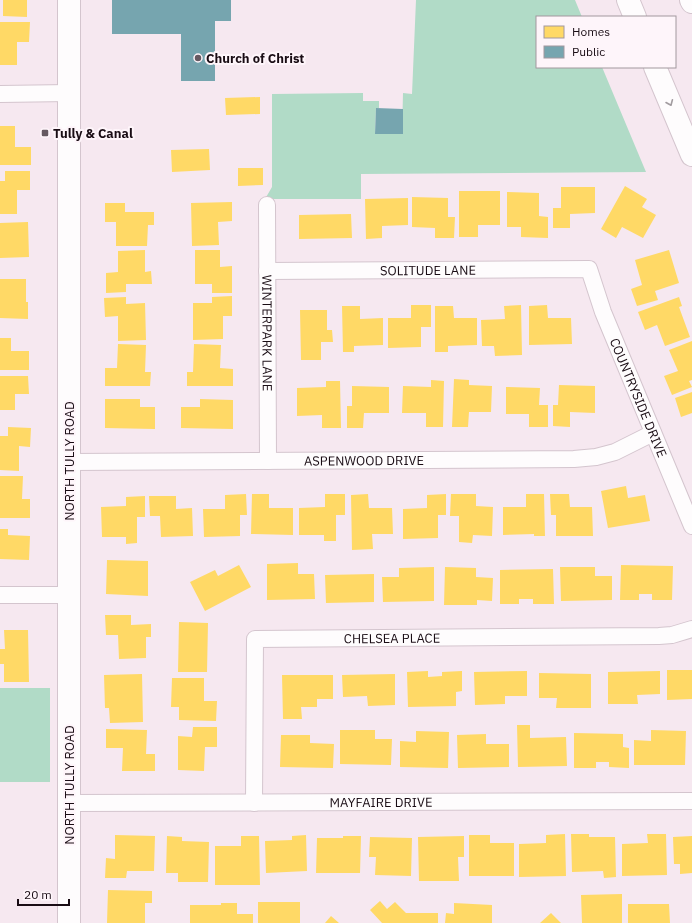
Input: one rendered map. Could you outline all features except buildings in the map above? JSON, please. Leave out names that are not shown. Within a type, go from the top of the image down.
[{"type":"main road","name":"NORTH TULLY ROAD","points":[[69,0],[69,923]]},
{"type":"main road","points":[[628,0],[635,16]]},
{"type":"main road","points":[[656,68],[692,155]]},
{"type":"street","points":[[0,94],[69,93]]},
{"type":"street","name":"WINTERPARK LANE","points":[[267,205],[268,461]]},
{"type":"street","name":"SOLITUDE LANE","points":[[267,271],[589,269]]},
{"type":"street","name":"COUNTRYSIDE DRIVE","points":[[589,269],[603,312],[692,526]]},
{"type":"street","name":"ASPENWOOD DRIVE","points":[[69,462],[574,459],[596,457],[615,452],[653,432]]},
{"type":"street","points":[[0,595],[69,595]]},
{"type":"street","name":"CHELSEA PLACE","points":[[254,803],[255,639],[659,636],[672,635],[692,629]]},
{"type":"street","name":"MAYFAIRE DRIVE","points":[[69,803],[692,801]]},
{"type":"green space","points":[[416,0],[575,0],[582,16],[536,16],[536,68],[602,68],[646,172],[361,174],[361,199],[265,199],[272,187],[272,94],[363,93],[363,101],[379,101],[379,108],[376,108],[375,134],[402,134],[403,93],[412,94]]},
{"type":"green space","points":[[0,688],[50,688],[50,782],[0,782]]},
{"type":"place","name":"Church of Christ","points":[[198,58]]},
{"type":"place","name":"Tully & Canal","points":[[45,133]]}]
